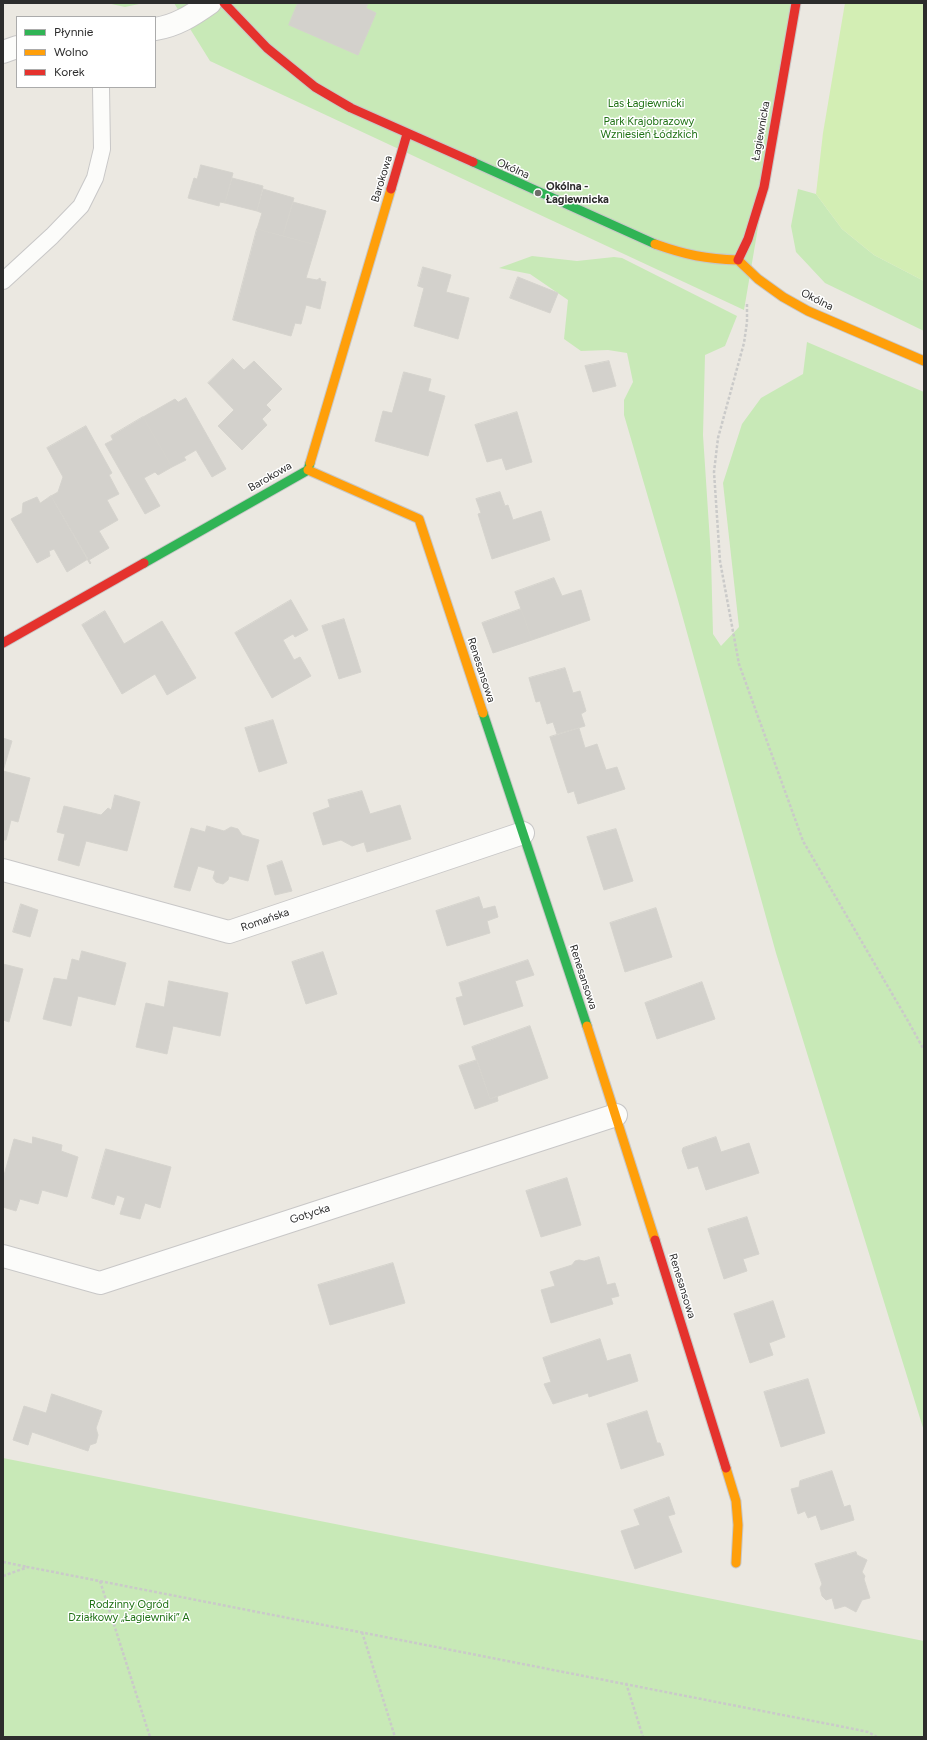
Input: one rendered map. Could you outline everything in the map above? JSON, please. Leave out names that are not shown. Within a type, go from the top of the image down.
[{"type":"street","points":[[156,29],[168,27],[188,18],[210,3]]},
{"type":"street","name":"Okólna","points":[[224,3],[273,54],[313,87],[352,108],[652,243],[677,252],[708,259],[738,260],[758,279],[782,297],[808,311],[924,361]]},
{"type":"street","name":"Łagiewnicka","points":[[738,260],[748,239],[764,187],[796,3]]},
{"type":"street","points":[[3,52],[16,47]]},
{"type":"street","name":"Barokowa","points":[[3,643],[308,470],[407,134]]},
{"type":"street","name":"Renesansowa","points":[[308,470],[419,519],[616,1115],[736,1501],[738,1526],[736,1564]]},
{"type":"street","name":"Romańska","points":[[3,870],[229,932],[523,833]]},
{"type":"street","name":"Gotycka","points":[[3,1256],[100,1283],[616,1115]]},
{"type":"lane","points":[[3,281],[52,236],[81,206],[95,178],[102,149],[101,88]]},
{"type":"path","points":[[747,300],[747,322],[744,343],[718,438],[714,472],[720,561],[739,664],[803,841],[924,1050]]},
{"type":"path","points":[[3,1562],[626,1683],[868,1732],[878,1737]]},
{"type":"path","points":[[3,1576],[28,1567]]},
{"type":"path","points":[[100,1581],[150,1737]]},
{"type":"path","points":[[362,1632],[395,1737]]},
{"type":"path","points":[[626,1683],[643,1737]]},
{"type":"green space","points":[[107,3],[139,3],[139,4],[125,7]]},
{"type":"green space","name":"Park Krajobrazowy Wzniesień Łódzkich","points":[[174,3],[796,3],[744,310],[210,61]]},
{"type":"green space","points":[[845,3],[924,3],[924,281],[874,255],[842,229],[816,194],[823,133]]},
{"type":"green space","points":[[798,189],[816,194],[842,229],[874,255],[924,281],[924,331],[825,283],[796,252],[791,226]]},
{"type":"green space","points":[[532,256],[577,261],[614,257],[622,258],[737,316],[725,346],[705,355],[703,435],[711,557],[713,634],[721,646],[739,627],[723,483],[742,424],[761,398],[803,374],[807,342],[924,392],[924,1431],[776,953],[676,593],[624,415],[624,400],[633,382],[627,353],[608,350],[581,351],[564,339],[568,300],[530,274],[499,268]]},
{"type":"green space","name":"Rodzinny Ogród Działkowy „Łagiewniki” A","points":[[3,1458],[924,1641],[924,1737],[3,1737]]},
{"type":"building","points":[[298,3],[368,3],[366,8],[376,13],[358,55],[289,25]]},
{"type":"building","points":[[201,165],[233,173],[225,203],[220,202],[219,206],[188,198],[194,178],[197,179]]},
{"type":"building","points":[[232,178],[263,186],[257,211],[225,203]]},
{"type":"building","points":[[263,189],[294,198],[283,236],[257,229],[262,213],[257,211]]},
{"type":"building","points":[[293,202],[326,211],[316,245],[283,236]]},
{"type":"building","points":[[257,229],[316,245],[306,278],[317,280],[320,278],[321,281],[326,282],[320,309],[306,305],[301,324],[295,323],[291,336],[233,320]]},
{"type":"building","points":[[423,267],[451,275],[446,292],[469,298],[458,339],[414,326],[424,288],[418,286]]},
{"type":"building","points":[[518,277],[558,293],[550,313],[510,298]]},
{"type":"building","points":[[233,359],[244,370],[254,361],[282,389],[266,405],[271,410],[262,419],[267,425],[242,450],[218,426],[234,410],[208,383]]},
{"type":"building","points":[[609,361],[616,386],[593,392],[585,366]]},
{"type":"building","points":[[404,372],[431,379],[428,391],[445,396],[428,456],[375,441],[383,411],[392,413]]},
{"type":"building","points":[[186,398],[226,469],[212,477],[196,450],[184,457],[186,460],[172,467],[143,417],[175,399],[178,402]]},
{"type":"building","points":[[517,412],[532,462],[506,470],[502,458],[487,462],[475,425]]},
{"type":"building","points":[[143,417],[172,467],[158,475],[155,472],[144,478],[160,506],[145,514],[105,444],[113,440],[111,436]]},
{"type":"building","points":[[86,426],[112,473],[109,475],[119,494],[107,500],[118,520],[99,531],[109,548],[89,560],[91,563],[90,564],[51,496],[58,492],[63,477],[47,448]]},
{"type":"building","points":[[500,492],[505,506],[508,505],[513,520],[541,511],[550,540],[492,559],[478,514],[481,513],[476,499]]},
{"type":"building","points":[[51,496],[88,559],[67,572],[54,549],[49,551],[50,556],[37,563],[11,519],[22,513],[23,503],[37,497],[40,503]]},
{"type":"building","points":[[554,578],[562,596],[581,590],[590,620],[532,640],[515,592]]},
{"type":"building","points":[[291,600],[308,630],[295,637],[293,634],[283,640],[294,660],[300,657],[311,676],[272,698],[235,633]]},
{"type":"building","points":[[521,609],[532,640],[493,653],[482,623]]},
{"type":"building","points":[[105,611],[124,644],[162,621],[196,678],[167,695],[155,674],[122,694],[82,625]]},
{"type":"building","points":[[344,619],[361,672],[339,679],[322,626]]},
{"type":"building","points":[[565,668],[573,693],[580,691],[586,711],[581,714],[585,726],[557,734],[553,722],[547,724],[540,701],[536,702],[529,678]]},
{"type":"building","points":[[273,720],[287,763],[259,772],[245,728]]},
{"type":"building","points":[[579,728],[585,748],[597,744],[606,770],[617,767],[625,789],[578,804],[574,791],[568,793],[550,737]]},
{"type":"building","points":[[3,738],[12,741],[3,771]]},
{"type":"building","points":[[3,771],[30,778],[18,822],[11,820],[6,840],[3,840]]},
{"type":"building","points":[[362,791],[370,814],[400,805],[411,839],[367,852],[364,842],[352,846],[341,840],[323,845],[313,813],[330,807],[328,800]]},
{"type":"building","points":[[115,795],[140,802],[127,851],[86,841],[79,866],[58,860],[65,834],[57,832],[64,806],[101,815],[108,808],[111,810]]},
{"type":"building","points":[[207,826],[224,831],[231,827],[238,829],[242,835],[259,840],[248,881],[229,876],[228,880],[223,884],[216,882],[213,878],[215,871],[198,866],[190,891],[174,887],[191,828],[205,832]]},
{"type":"building","points":[[616,829],[633,881],[604,890],[587,837]]},
{"type":"building","points":[[282,861],[292,891],[275,895],[267,866]]},
{"type":"building","points":[[479,897],[483,909],[495,906],[498,917],[487,921],[490,933],[447,946],[436,911]]},
{"type":"building","points":[[21,904],[38,910],[30,937],[13,932]]},
{"type":"building","points":[[656,908],[672,957],[625,972],[610,923]]},
{"type":"building","points":[[82,951],[126,963],[115,1005],[78,996],[71,1026],[43,1019],[54,978],[67,980],[72,959],[79,961]]},
{"type":"building","points":[[323,952],[337,994],[306,1004],[292,962]]},
{"type":"building","points":[[528,960],[534,975],[515,981],[523,1006],[464,1025],[456,998],[463,996],[459,983]]},
{"type":"building","points":[[3,964],[23,969],[9,1022],[3,1020]]},
{"type":"building","points":[[169,981],[228,993],[220,1036],[173,1026],[167,1054],[136,1047],[146,1003],[164,1007]]},
{"type":"building","points":[[702,982],[715,1019],[657,1039],[645,1003]]},
{"type":"building","points":[[530,1026],[548,1078],[490,1099],[472,1047]]},
{"type":"building","points":[[477,1060],[490,1099],[497,1096],[498,1101],[475,1109],[459,1066]]},
{"type":"building","points":[[33,1137],[62,1145],[61,1151],[78,1157],[67,1197],[42,1190],[38,1204],[20,1199],[16,1211],[3,1207],[3,1179],[14,1139],[32,1144]]},
{"type":"building","points":[[716,1137],[721,1152],[749,1143],[759,1173],[706,1190],[698,1166],[688,1169],[682,1151],[683,1148]]},
{"type":"building","points":[[106,1149],[171,1167],[160,1208],[145,1203],[140,1219],[120,1214],[125,1198],[117,1195],[114,1205],[92,1198]]},
{"type":"building","points":[[567,1178],[581,1225],[541,1237],[526,1191]]},
{"type":"building","points":[[747,1217],[759,1254],[743,1259],[747,1271],[724,1279],[708,1229]]},
{"type":"building","points":[[599,1257],[607,1285],[615,1283],[619,1296],[611,1298],[613,1304],[551,1323],[541,1290],[555,1286],[550,1272],[572,1265],[575,1261],[584,1261]]},
{"type":"building","points":[[393,1263],[405,1303],[330,1325],[318,1285]]},
{"type":"building","points":[[773,1301],[785,1337],[769,1343],[773,1355],[750,1363],[734,1314]]},
{"type":"building","points":[[600,1339],[607,1361],[630,1354],[638,1381],[589,1397],[588,1393],[553,1404],[544,1384],[551,1382],[543,1358]]},
{"type":"building","points":[[808,1379],[825,1433],[781,1447],[764,1392]]},
{"type":"building","points":[[52,1394],[102,1411],[96,1428],[98,1435],[96,1443],[90,1445],[88,1451],[32,1432],[28,1445],[13,1440],[24,1406],[46,1413]]},
{"type":"building","points":[[647,1411],[657,1443],[660,1443],[664,1455],[621,1469],[607,1424]]},
{"type":"building","points":[[832,1471],[844,1507],[850,1505],[854,1520],[821,1530],[816,1515],[808,1518],[805,1511],[798,1514],[791,1489],[799,1487],[800,1481]]},
{"type":"building","points":[[669,1497],[675,1514],[668,1516],[682,1552],[635,1569],[621,1531],[640,1525],[634,1510]]},
{"type":"building","points":[[856,1552],[857,1555],[867,1560],[862,1572],[865,1576],[864,1579],[870,1598],[862,1600],[856,1612],[845,1606],[835,1609],[832,1598],[826,1600],[822,1596],[820,1588],[822,1584],[815,1564]]},
{"type":"traffic: fast","points":[[473,162],[655,244]]},
{"type":"traffic: fast","points":[[144,563],[308,470],[310,463]]},
{"type":"traffic: fast","points":[[483,713],[587,1026]]},
{"type":"traffic: slow","points":[[310,463],[391,189]]},
{"type":"traffic: slow","points":[[655,244],[696,256],[738,260],[758,279],[783,297],[808,311],[924,361]]},
{"type":"traffic: slow","points":[[308,470],[419,519],[483,713]]},
{"type":"traffic: slow","points":[[587,1026],[655,1240]]},
{"type":"traffic: slow","points":[[726,1468],[736,1501],[738,1525],[736,1563]]},
{"type":"traffic: jam","points":[[224,3],[267,48],[315,87],[351,108],[473,162]]},
{"type":"traffic: jam","points":[[738,260],[748,239],[764,187],[796,3]]},
{"type":"traffic: jam","points":[[391,189],[407,134]]},
{"type":"traffic: jam","points":[[3,643],[144,563]]},
{"type":"traffic: jam","points":[[655,1240],[726,1468]]},
{"type":"place","name":"Okólna - Łagiewnicka","points":[[538,193]]},
{"type":"park label","name":"Las Łagiewnicki","points":[[646,104]]}]
